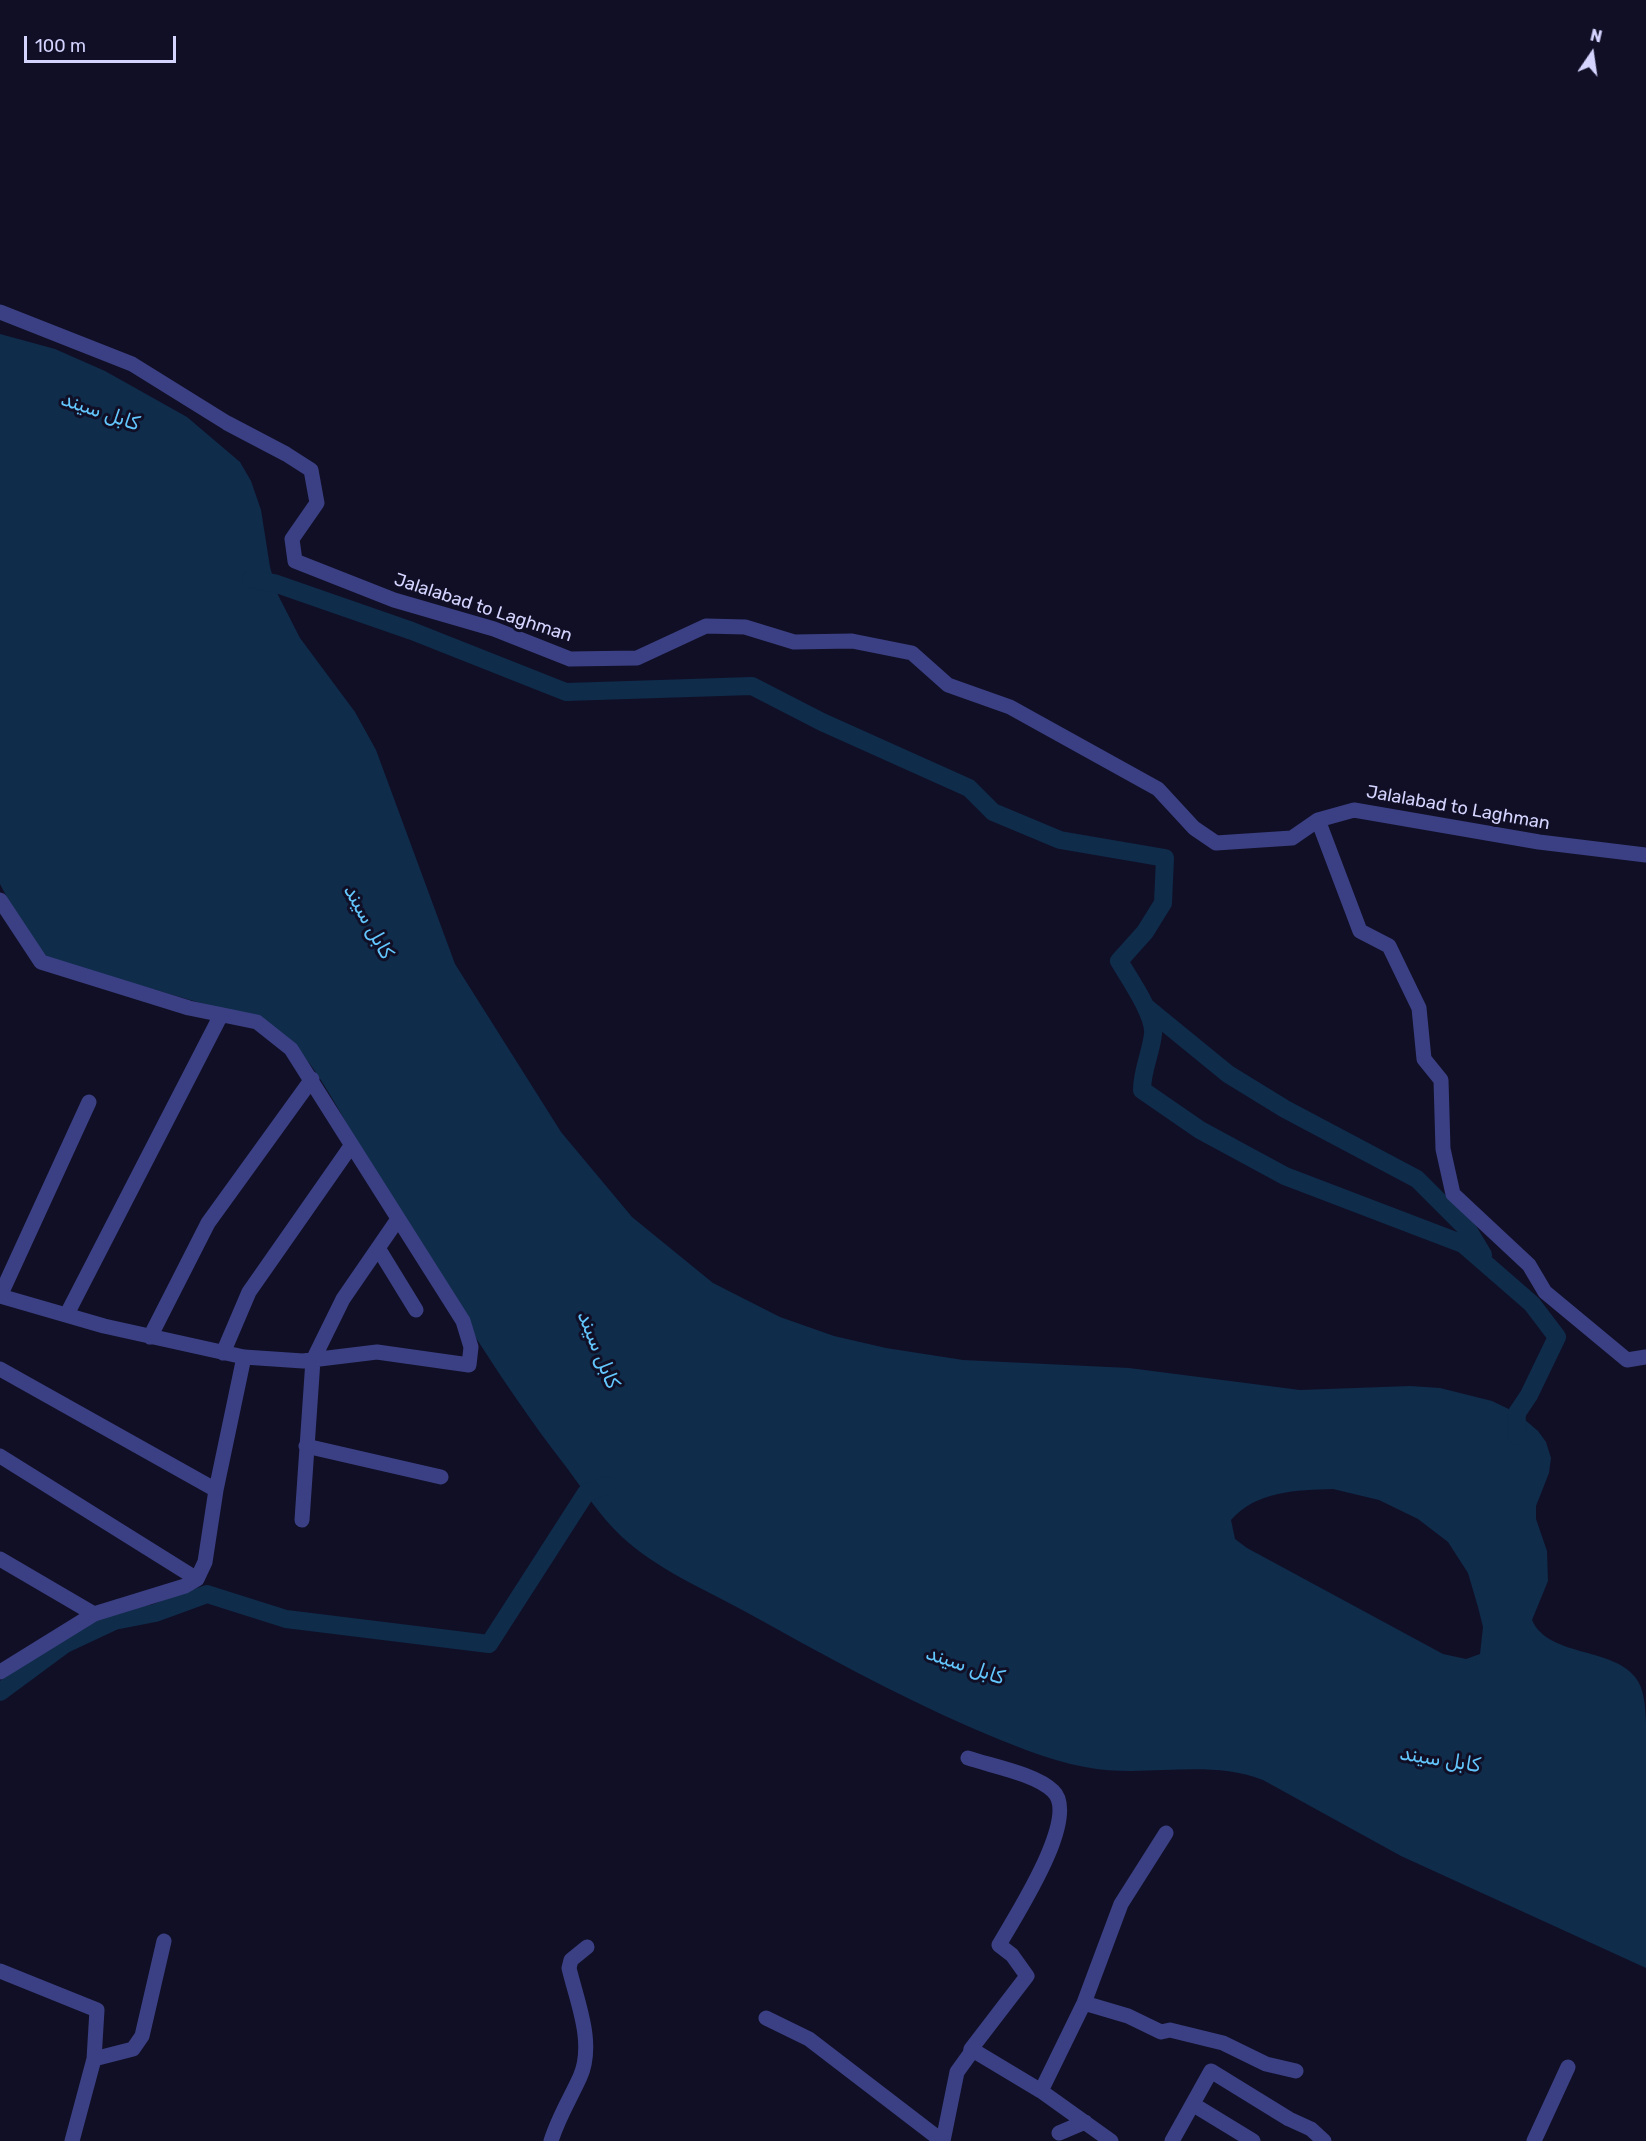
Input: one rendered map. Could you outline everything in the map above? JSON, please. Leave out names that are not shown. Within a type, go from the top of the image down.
[{"type":"street","name":"Jalalabad to Laghman","points":[[0,312],[132,364],[227,423],[311,470],[317,504],[292,539],[295,561],[394,600],[494,629],[570,659],[637,658],[706,626],[745,627],[794,642],[852,641],[912,653],[948,685],[1010,707],[1158,789],[1194,828],[1216,843],[1292,838],[1318,820],[1354,810],[1539,842],[1646,855]]},
{"type":"street","points":[[1318,820],[1360,931],[1389,946],[1419,1008],[1424,1059],[1441,1080],[1443,1149],[1453,1194],[1529,1265],[1545,1292],[1627,1360],[1646,1357]]},
{"type":"street","points":[[0,900],[41,962],[189,1008],[257,1022],[291,1049],[463,1321],[471,1347],[469,1365],[377,1352],[312,1360],[244,1357],[150,1337],[0,1296],[89,1102]]},
{"type":"street","points":[[67,1314],[221,1014]]},
{"type":"street","points":[[150,1337],[208,1223],[312,1079]]},
{"type":"street","points":[[223,1353],[249,1292],[351,1146]]},
{"type":"street","points":[[302,1520],[312,1360],[343,1299],[398,1219]]},
{"type":"street","points":[[378,1248],[416,1310]]},
{"type":"street","points":[[0,1672],[94,1614],[185,1586],[197,1579],[205,1562],[216,1490],[244,1357]]},
{"type":"street","points":[[0,1369],[216,1490]]},
{"type":"street","points":[[306,1446],[441,1477]]},
{"type":"street","points":[[0,1456],[197,1579]]},
{"type":"street","points":[[0,1559],[94,1614]]},
{"type":"street","points":[[766,2018],[809,2039],[943,2141],[957,2072],[971,2049],[1027,1976],[1012,1955],[999,1945],[1042,1867],[1059,1827],[1061,1803],[1055,1792],[1043,1782],[968,1758]]},
{"type":"street","points":[[1041,2091],[1084,2003],[1121,1904],[1166,1833]]},
{"type":"street","points":[[94,2059],[132,2049],[138,2044],[164,1941]]},
{"type":"street","points":[[551,2141],[559,2116],[581,2076],[586,2036],[569,1968],[571,1960],[587,1947]]},
{"type":"street","points":[[0,1971],[97,2010],[94,2059],[72,2141]]},
{"type":"street","points":[[1084,2003],[1128,2016],[1161,2032],[1170,2030],[1223,2043],[1266,2064],[1296,2071]]},
{"type":"street","points":[[971,2049],[1041,2091],[1111,2141]]},
{"type":"street","points":[[1534,2141],[1568,2067]]},
{"type":"street","points":[[1172,2141],[1211,2071],[1289,2120],[1311,2129],[1323,2141]]},
{"type":"street","points":[[1194,2105],[1252,2141]]},
{"type":"street","points":[[1059,2133],[1085,2122]]},
{"type":"water","name":"کابل سيند","points":[[0,334],[55,349],[105,371],[187,417],[240,462],[251,481],[261,510],[270,567],[278,595],[300,638],[355,712],[376,750],[455,964],[561,1132],[632,1217],[713,1283],[780,1317],[834,1336],[886,1348],[963,1360],[1129,1368],[1300,1390],[1410,1386],[1440,1388],[1492,1401],[1517,1413],[1538,1431],[1546,1442],[1551,1458],[1549,1473],[1536,1506],[1536,1519],[1547,1551],[1548,1581],[1532,1620],[1540,1632],[1552,1640],[1625,1667],[1635,1677],[1644,1698],[1646,1722],[1646,1968],[1401,1856],[1263,1780],[1219,1770],[1130,1771],[1085,1767],[1042,1756],[999,1739],[943,1715],[858,1673],[649,1559],[621,1536],[592,1503],[514,1395],[441,1281],[325,1087],[298,1049],[266,1022],[42,957],[32,946],[0,884]],"holes":[[[1333,1489],[1379,1500],[1418,1519],[1448,1542],[1468,1573],[1478,1607],[1483,1627],[1480,1654],[1466,1659],[1443,1654],[1247,1548],[1235,1539],[1231,1520],[1252,1503],[1278,1494],[1305,1490]]]},
{"type":"waterway","points":[[251,579],[274,583],[412,631],[566,692],[752,686],[822,722],[969,788],[993,812],[1060,840],[1165,858],[1163,903],[1145,932],[1119,961],[1140,997],[1153,1026],[1142,1090],[1200,1130],[1285,1176],[1463,1244],[1532,1304],[1557,1337],[1529,1395],[1517,1413],[1516,1436]]},
{"type":"waterway","points":[[1146,1007],[1228,1074],[1285,1109],[1417,1179],[1468,1230],[1483,1255]]},
{"type":"waterway","points":[[0,1692],[65,1644],[114,1621],[155,1613],[207,1594],[286,1619],[489,1644],[586,1493],[607,1485]]}]
